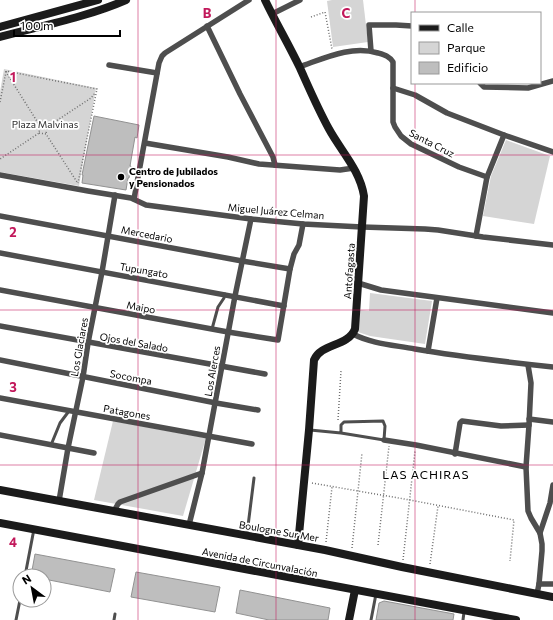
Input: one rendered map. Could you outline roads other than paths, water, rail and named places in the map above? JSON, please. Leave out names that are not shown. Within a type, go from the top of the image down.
[{"type":"street","points":[[0,27],[98,0]]},
{"type":"street","points":[[0,37],[80,16],[126,0]]},
{"type":"street","points":[[134,199],[160,60],[165,53],[249,0]]},
{"type":"street","name":"Antofagasta","points":[[265,0],[329,128],[354,168],[362,184],[364,196],[353,334]]},
{"type":"street","points":[[272,14],[300,0]]},
{"type":"street","points":[[371,51],[369,25],[411,26]]},
{"type":"street","points":[[207,26],[273,158],[275,165]]},
{"type":"street","name":"Santa Cruz","points":[[299,67],[333,55],[356,50],[371,51],[388,56],[393,62],[393,122],[404,139],[411,144],[459,166],[487,177]]},
{"type":"street","points":[[109,65],[158,73]]},
{"type":"street","points":[[541,84],[553,81]]},
{"type":"street","points":[[481,84],[484,87],[528,88],[541,84]]},
{"type":"street","points":[[393,88],[415,95],[447,114],[553,152]]},
{"type":"street","points":[[476,236],[487,177],[504,135]]},
{"type":"street","points":[[145,143],[228,157],[259,164],[340,170],[354,168]]},
{"type":"street","name":"Miguel Juárez Celman","points":[[0,175],[115,195],[134,199],[146,205],[250,219],[303,224],[431,229],[553,245]]},
{"type":"street","name":"Los Glaciares","points":[[59,500],[83,377],[94,307],[102,272],[115,195]]},
{"type":"street","name":"Mercedario","points":[[0,216],[242,262],[290,269]]},
{"type":"street","name":"Los Alerces","points":[[189,525],[202,473],[216,403],[250,219]]},
{"type":"street","points":[[284,306],[290,269],[294,254],[299,245],[303,224]]},
{"type":"street","name":"Tupungato","points":[[0,253],[284,306]]},
{"type":"street","points":[[358,283],[381,290],[553,313]]},
{"type":"street","name":"Maipo","points":[[0,290],[278,340],[284,306]]},
{"type":"street","points":[[428,351],[437,298]]},
{"type":"street","name":"Ojos del Salado","points":[[0,326],[265,374]]},
{"type":"street","points":[[298,545],[314,360],[320,352],[346,340],[353,334],[372,342],[428,351],[553,367]]},
{"type":"street","name":"Socompa","points":[[0,360],[258,410]]},
{"type":"street","points":[[528,364],[531,383],[526,467],[528,510],[540,532],[542,551],[537,594]]},
{"type":"street","name":"Patagones","points":[[0,398],[252,444]]},
{"type":"street","points":[[455,454],[460,423],[462,421],[501,426],[529,422],[553,422]]},
{"type":"street","points":[[0,435],[94,453]]},
{"type":"street","points":[[387,440],[526,467]]},
{"type":"street","points":[[114,511],[120,502],[202,473]]},
{"type":"street","points":[[540,532],[548,514],[553,485]]},
{"type":"street","name":"Boulogne Sur Mer","points":[[0,490],[325,550],[553,597]]},
{"type":"street","name":"Avenida de Circunvalación","points":[[0,523],[516,620]]},
{"type":"street","points":[[539,584],[553,584]]},
{"type":"street","points":[[349,620],[355,590]]},
{"type":"lane","points":[[212,329],[218,307],[225,294]]},
{"type":"lane","points":[[51,445],[60,423],[69,411]]},
{"type":"lane","points":[[308,430],[387,440],[383,421],[344,422],[340,425],[341,433]]},
{"type":"lane","points":[[247,536],[254,478]]},
{"type":"lane","points":[[27,568],[34,529]]},
{"type":"lane","points":[[371,620],[376,594]]},
{"type":"lane","points":[[16,620],[18,608]]},
{"type":"lane","points":[[463,620],[465,610]]},
{"type":"lane","points":[[114,620],[115,614]]},
{"type":"place","name":"Centro de Jubilados y Pensionados","points":[[121,177]]},
{"type":"district","name":"LAS ACHIRAS","points":[[426,475]]},
{"type":"park label","name":"Plaza Malvinas","points":[[45,124]]}]
